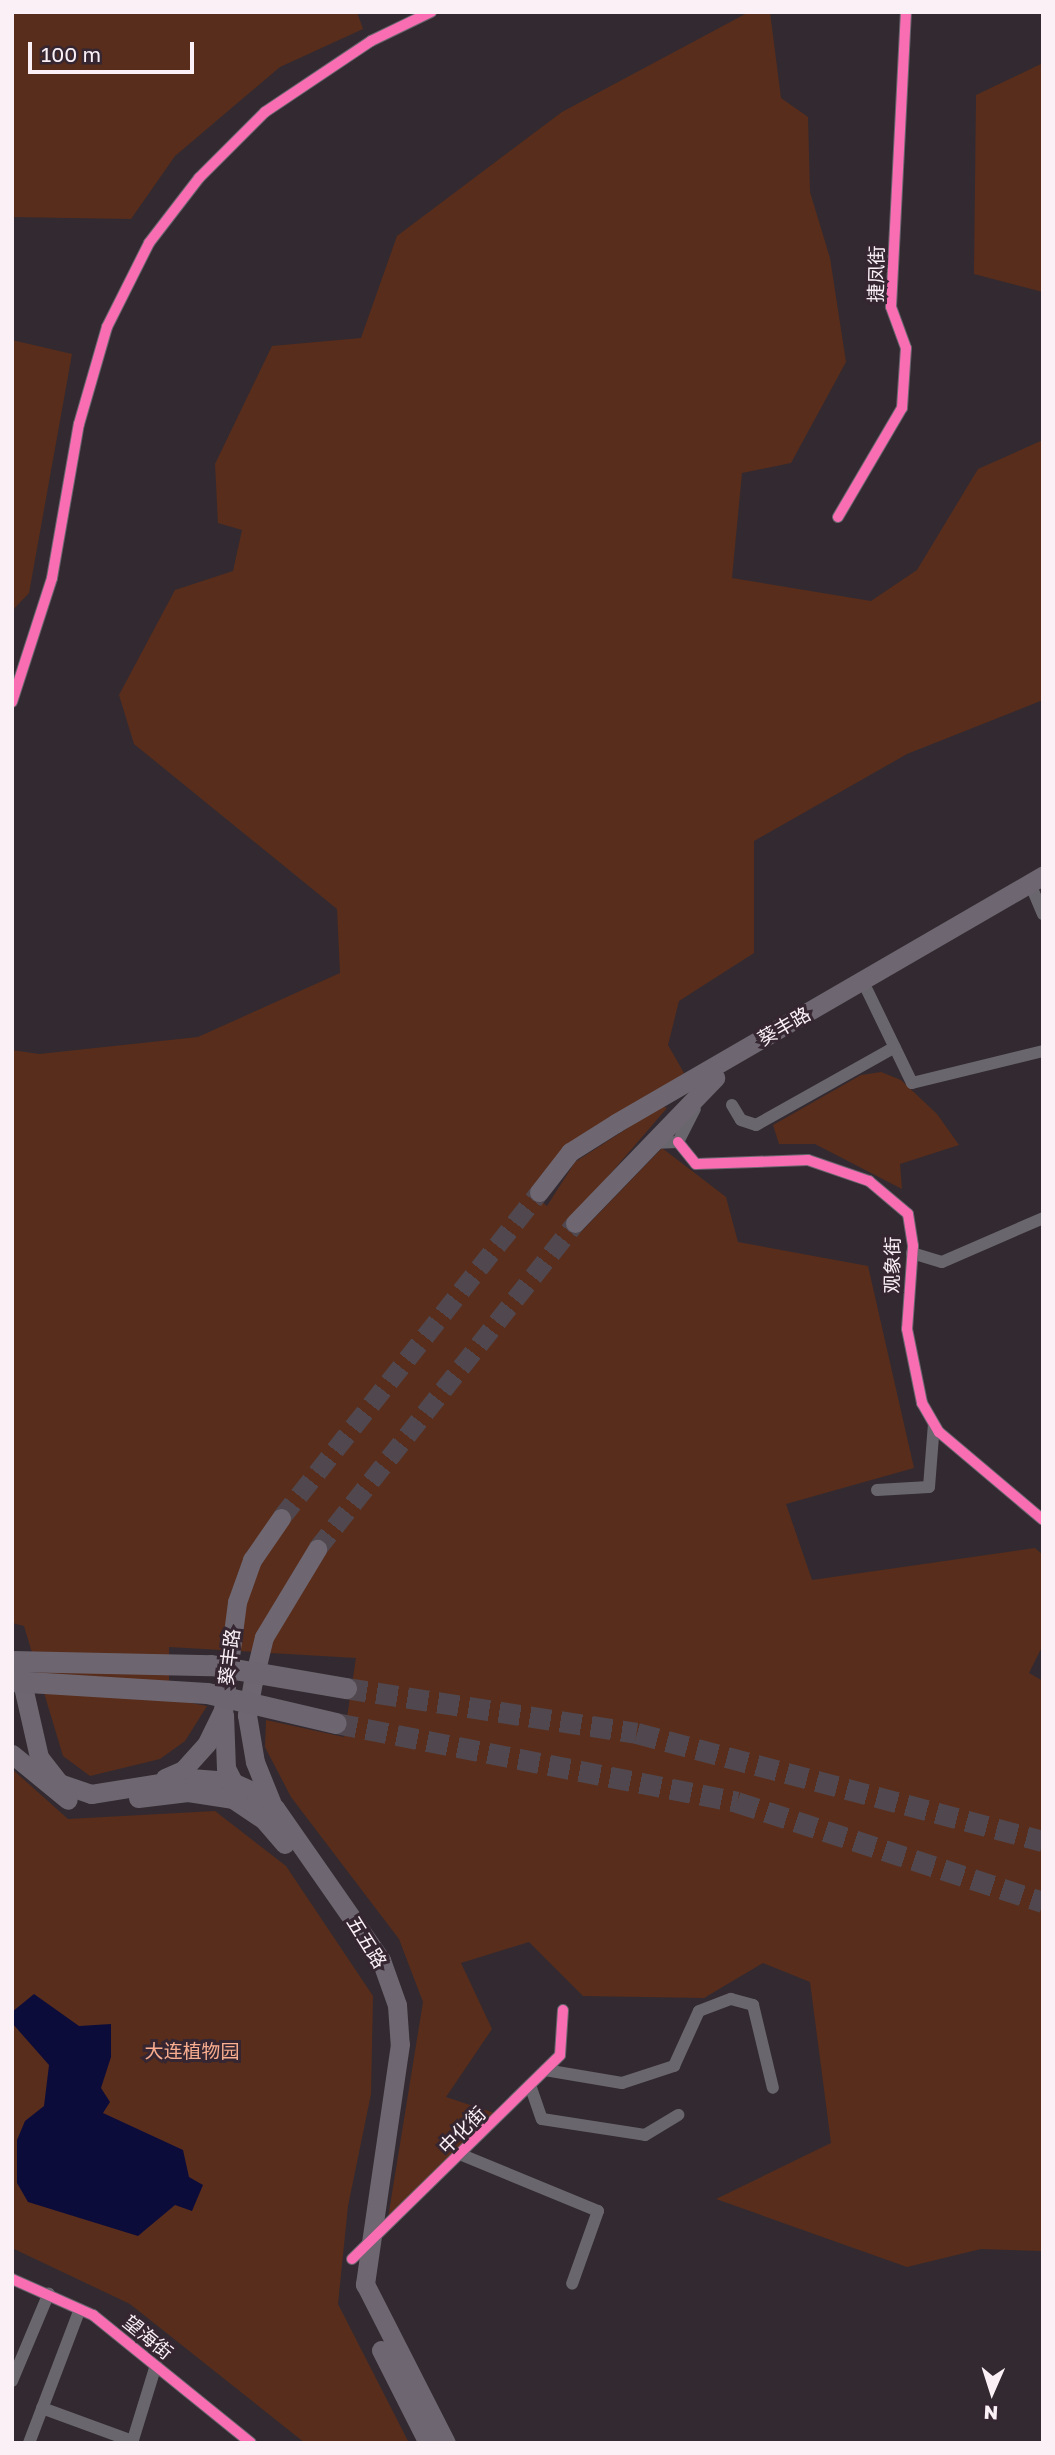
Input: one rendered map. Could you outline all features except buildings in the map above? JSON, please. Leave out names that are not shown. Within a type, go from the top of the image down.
[{"type":"main road","name":"葵丰路","points":[[539,1192],[570,1152],[616,1123],[1043,875]]},
{"type":"main road","name":"葵丰路","points":[[575,1223],[713,1079],[1038,890]]},
{"type":"main road","name":"葵丰路","points":[[161,1779],[183,1770],[223,1710],[237,1602],[251,1560],[281,1518]]},
{"type":"main road","name":"葵丰路","points":[[275,1808],[255,1762],[247,1715],[264,1637],[317,1549]]},
{"type":"main road","points":[[12,1654],[39,1757],[59,1783],[91,1794],[161,1779],[222,1776]]},
{"type":"main road","points":[[12,1661],[211,1665],[346,1688]]},
{"type":"main road","points":[[12,1681],[208,1693],[337,1723]]},
{"type":"main road","points":[[223,1710],[232,1734]]},
{"type":"main road","points":[[222,1776],[232,1734],[247,1715]]},
{"type":"main road","name":"五五路","points":[[12,1754],[57,1797],[76,1802],[103,1807],[188,1792],[214,1794],[251,1809],[301,1865],[363,1953],[383,1995],[387,2048],[352,2259],[364,2316],[428,2443]]},
{"type":"main road","points":[[188,1792],[222,1776]]},
{"type":"main road","points":[[222,1776],[251,1809]]},
{"type":"main road","name":"五五路","points":[[222,1776],[275,1808],[381,1960],[397,2006],[400,2044],[367,2245],[369,2300],[446,2443]]},
{"type":"street","points":[[12,702],[52,578],[79,424],[107,327],[149,243],[199,178],[265,111],[371,41],[431,12]]},
{"type":"street","name":"捷凤街","points":[[838,517],[902,408],[906,348],[891,307],[906,12]]},
{"type":"street","points":[[1038,890],[1043,914]]},
{"type":"street","points":[[867,990],[912,1083],[1043,1051]]},
{"type":"street","points":[[732,1105],[741,1120],[757,1125],[895,1047]]},
{"type":"street","points":[[648,1144],[678,1142],[713,1079]]},
{"type":"street","name":"观象街","points":[[678,1142],[695,1164],[808,1160],[869,1181],[908,1214],[912,1253],[907,1329],[915,1385],[934,1423],[1043,1520]]},
{"type":"street","points":[[912,1253],[942,1262],[1043,1218]]},
{"type":"street","points":[[877,1490],[929,1487],[934,1423]]},
{"type":"street","points":[[545,2070],[622,2083],[674,2066],[699,2011],[731,1999],[753,2005],[773,2088]]},
{"type":"street","name":"中化街","points":[[352,2259],[462,2155],[560,2055],[564,2010]]},
{"type":"street","points":[[530,2085],[542,2119],[645,2135],[678,2115]]},
{"type":"street","points":[[462,2155],[598,2211],[572,2284]]},
{"type":"street","name":"望海街","points":[[12,2278],[80,2309],[156,2365],[251,2443]]},
{"type":"street","points":[[12,2381],[49,2293]]},
{"type":"street","points":[[29,2443],[80,2309]]},
{"type":"street","points":[[42,2408],[132,2442],[156,2365]]},
{"type":"green space","points":[[12,12],[357,12],[363,29],[280,67],[175,156],[131,219],[12,217]]},
{"type":"green space","points":[[749,12],[770,12],[781,98],[808,117],[810,192],[830,258],[846,362],[791,463],[742,473],[732,578],[871,601],[917,570],[978,469],[1043,440],[1043,700],[907,754],[754,841],[754,953],[679,1001],[668,1045],[684,1073],[532,1194],[547,1206],[575,1162],[662,1106],[667,1108],[568,1223],[579,1234],[662,1148],[726,1197],[738,1242],[868,1266],[914,1468],[786,1504],[812,1580],[1035,1548],[1043,1555],[1043,1645],[1029,1673],[1043,1681],[1043,2251],[981,2249],[907,2267],[716,2199],[831,2143],[810,1982],[763,1963],[704,1998],[583,1996],[529,1942],[461,1963],[492,2029],[446,2097],[494,2113],[388,2218],[423,2002],[399,1939],[291,1797],[265,1747],[266,1720],[344,1737],[356,1658],[169,1647],[169,1699],[207,1706],[185,1741],[160,1759],[90,1776],[63,1756],[24,1626],[12,1623],[12,1050],[39,1054],[198,1037],[340,973],[337,909],[134,744],[119,695],[175,590],[233,571],[242,530],[218,523],[215,464],[272,346],[361,338],[397,236],[562,112]]},
{"type":"green space","points":[[1043,63],[1043,292],[974,274],[976,95]]},
{"type":"green space","points":[[12,340],[72,354],[29,593],[12,611]]},
{"type":"green space","points":[[881,1072],[901,1080],[937,1114],[959,1145],[900,1164],[902,1189],[815,1144],[779,1144],[773,1125],[861,1075]]},
{"type":"green space","name":"大连植物园","points":[[12,1769],[68,1819],[215,1811],[286,1866],[373,1996],[371,2094],[348,2206],[338,2304],[409,2443],[305,2443],[130,2304],[12,2248]]},
{"type":"shaded area","points":[[34,1994],[79,2026],[111,2024],[111,2057],[101,2088],[110,2102],[103,2113],[183,2150],[189,2177],[203,2185],[192,2211],[175,2205],[138,2236],[28,2202],[17,2183],[17,2140],[25,2121],[44,2106],[49,2065],[12,2023],[12,2012]]},
{"type":"tunnel","points":[[281,1518],[539,1192]]},
{"type":"tunnel","points":[[317,1549],[575,1223]]},
{"type":"tunnel","points":[[346,1688],[637,1733],[1043,1841]]},
{"type":"tunnel","points":[[336,1723],[737,1802],[1043,1902]]},
{"type":"cycle path","points":[[12,702],[52,578],[79,424],[107,327],[149,243],[199,178],[265,112],[371,41],[431,12]]},
{"type":"cycle path","points":[[838,517],[902,408],[906,348],[891,307],[906,12]]},
{"type":"cycle path","points":[[678,1142],[696,1164],[808,1160],[869,1181],[908,1214],[913,1246],[907,1329],[922,1403],[939,1432],[1043,1520]]},
{"type":"cycle path","points":[[352,2259],[560,2055],[563,2010]]},
{"type":"cycle path","points":[[12,2279],[93,2315],[251,2443]]}]
